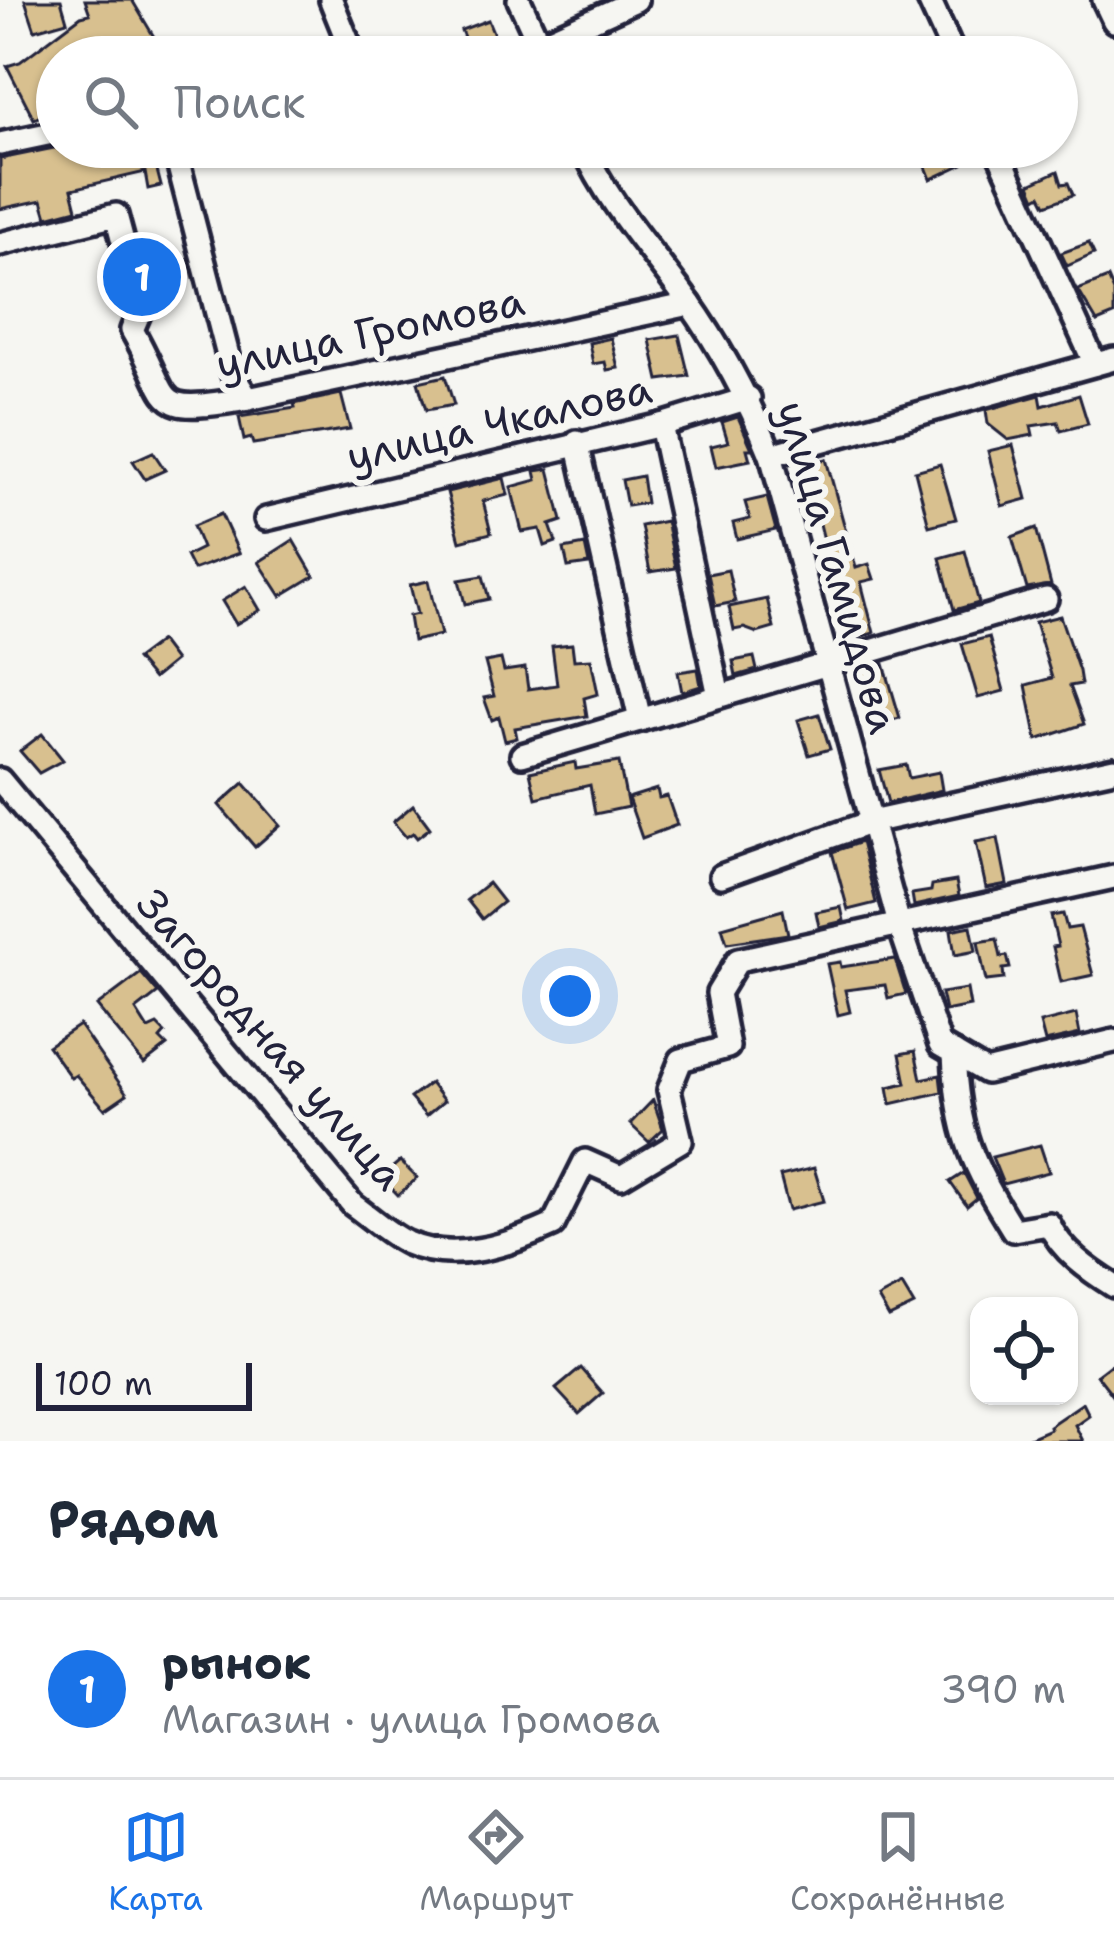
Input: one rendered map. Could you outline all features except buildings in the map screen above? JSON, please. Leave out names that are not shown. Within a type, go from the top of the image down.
[{"type":"street","points":[[331,0],[346,36]]},
{"type":"street","points":[[519,0],[535,36]]},
{"type":"street","points":[[570,36],[636,0]]},
{"type":"street","points":[[929,0],[945,36]]},
{"type":"street","points":[[1104,0],[1114,21]]},
{"type":"street","points":[[0,144],[36,136]]},
{"type":"street","points":[[179,168],[233,375],[248,399]]},
{"type":"street","name":"улица Гамидова","points":[[593,168],[599,184],[690,304],[748,398],[771,455],[899,924],[947,1049]]},
{"type":"street","points":[[771,455],[1105,362],[1007,168]]},
{"type":"street","name":"улица Громова","points":[[0,244],[116,215],[141,309],[132,329],[159,388],[171,403],[189,408],[690,304]]},
{"type":"street","name":"улица Чкалова","points":[[266,519],[661,425],[748,398]]},
{"type":"street","points":[[661,425],[719,696]]},
{"type":"street","points":[[577,442],[640,720]]},
{"type":"street","points":[[522,754],[1046,599]]},
{"type":"street","points":[[721,876],[871,822],[1114,770]]},
{"type":"street","name":"Загородная улица","points":[[0,781],[353,1205],[408,1243],[450,1253],[499,1246],[553,1226],[586,1161],[621,1178],[681,1141],[669,1090],[681,1060],[728,1047],[718,993],[738,960],[899,924]]},
{"type":"street","points":[[899,924],[1114,878]]},
{"type":"street","points":[[947,1049],[986,1072],[1114,1042]]},
{"type":"street","points":[[947,1049],[956,1106],[976,1171],[1013,1231],[1049,1224],[1055,1238],[1114,1286]]},
{"type":"place","name":"рынок","points":[[142,277]]}]
